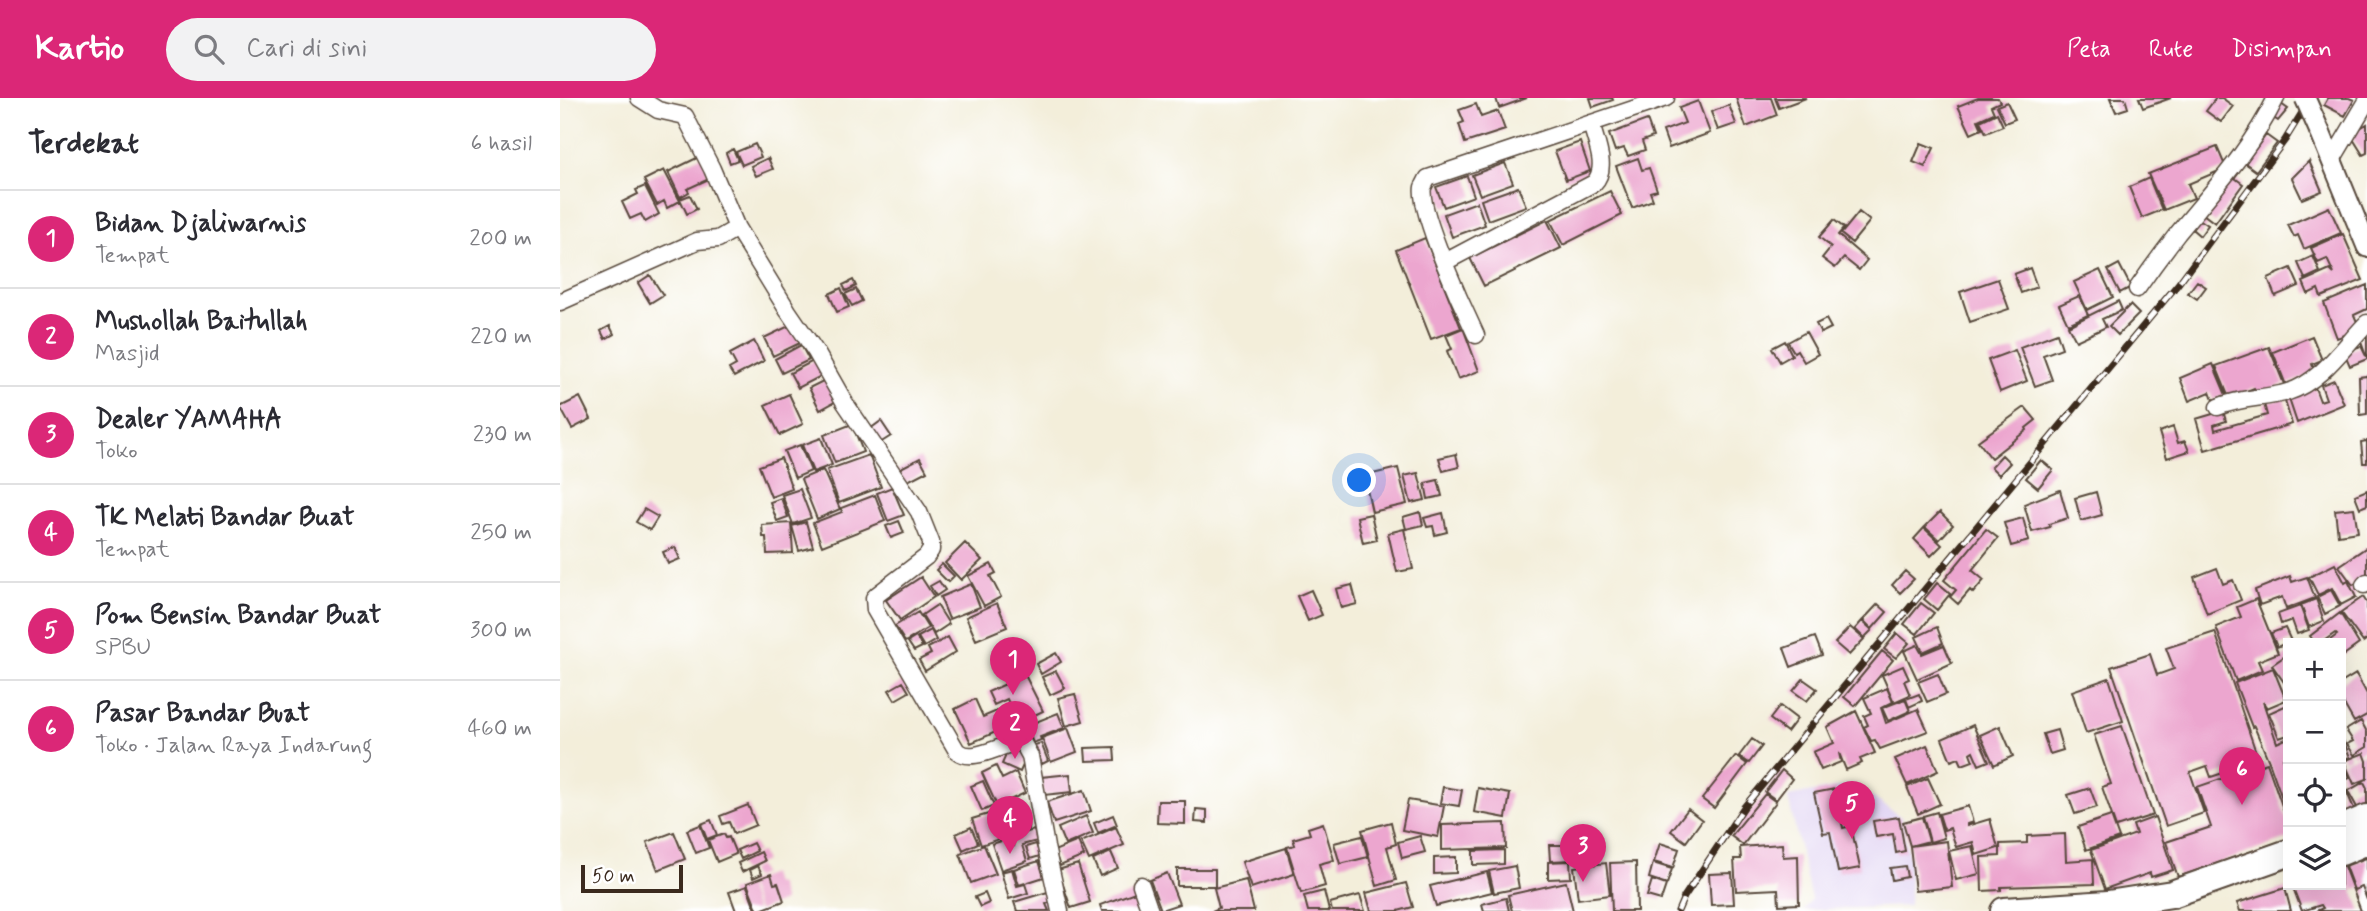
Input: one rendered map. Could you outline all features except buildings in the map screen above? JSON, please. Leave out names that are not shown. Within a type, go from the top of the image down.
[{"type":"highway","points":[[2346,827],[2367,818]]},
{"type":"highway","points":[[2346,850],[2367,841]]},
{"type":"highway","points":[[2004,911],[2108,904],[2172,894],[2283,855]]},
{"type":"highway","points":[[2162,911],[2187,908],[2283,874]]},
{"type":"street","points":[[639,98],[658,110],[685,116],[712,169],[737,228],[816,352],[845,403],[919,512],[931,542],[930,551],[874,598],[875,610],[957,751],[971,756],[1020,742],[1027,748],[1060,911]]},
{"type":"street","points":[[1476,335],[1445,262],[1426,208],[1423,191],[1428,178],[1666,98]]},
{"type":"street","points":[[2137,289],[2176,236],[2236,164],[2264,123],[2276,98]]},
{"type":"street","points":[[2305,98],[2367,247]]},
{"type":"street","points":[[2332,160],[2367,101]]},
{"type":"street","points":[[1445,262],[1594,183],[1600,177],[1601,168],[1591,123]]},
{"type":"street","points":[[560,302],[697,241],[718,239],[737,228]]},
{"type":"street","points":[[2218,407],[2232,401],[2291,391],[2304,385],[2319,374],[2367,323]]},
{"type":"street","points":[[1141,885],[1150,911]]},
{"type":"shaded area","points":[[1853,784],[1901,817],[1910,861],[1909,906],[1804,910],[1811,899],[1788,797]]},
{"type":"railway","points":[[1678,911],[1684,897],[1744,807],[2178,284],[2285,140],[2311,98]]},
{"type":"place","name":"Bidan Djaliwarnis","points":[[1013,695]]},
{"type":"place","name":"Mushollah Baitullah","points":[[1015,759]]},
{"type":"place","name":"Pasar Bandar Buat","points":[[2242,805]]},
{"type":"place","name":"Pom Bensin Bandar Buat","points":[[1852,839]]},
{"type":"place","name":"TK Melati Bandar Buat","points":[[1010,854]]},
{"type":"place","name":"Dealer YAMAHA","points":[[1583,882]]}]
